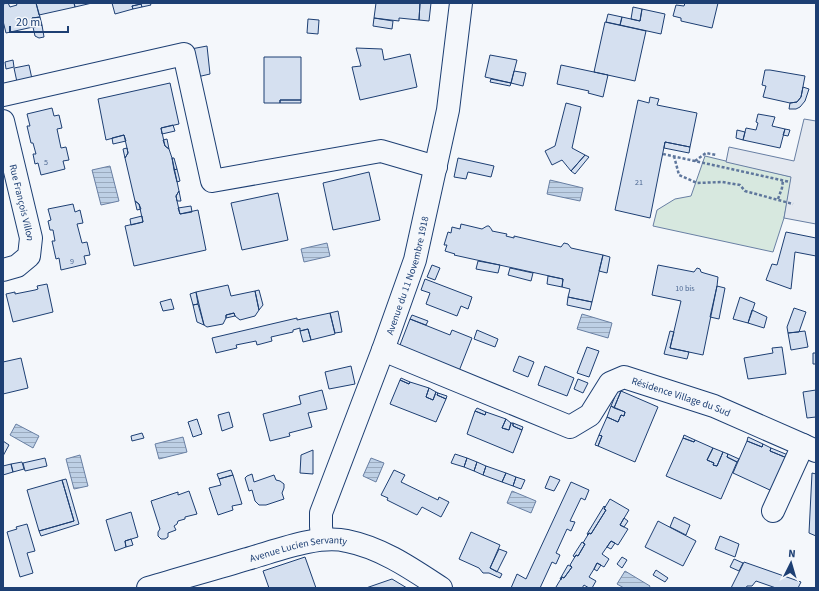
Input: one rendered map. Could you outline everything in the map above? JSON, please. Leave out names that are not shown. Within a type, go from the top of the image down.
[{"type":"street","name":"Avenue du 11 Novembre 1918","points":[[322,539],[320,526],[321,513],[383,350],[415,260],[448,110],[461,3]]},
{"type":"street","points":[[3,96],[184,54],[212,181],[381,151],[436,166]]},
{"type":"street","name":"Rue François Villon","points":[[3,121],[31,238],[29,256],[17,266],[3,270]]},
{"type":"street","name":"Résidence Village du Sud","points":[[383,350],[570,427],[590,414],[610,383],[624,377],[714,406],[809,448]]},
{"type":"street","points":[[773,511],[809,448]]},
{"type":"street","name":"Avenue Lucien Servanty","points":[[148,588],[292,546],[322,539],[346,540],[376,550],[398,561],[441,588]]},
{"type":"path","points":[[695,161],[706,153],[716,155]]},
{"type":"path","points":[[663,154],[790,182]]},
{"type":"path","points":[[674,156],[679,174],[697,183],[722,182],[740,185],[745,191],[793,204]]},
{"type":"path","points":[[778,199],[783,180]]},
{"type":"shaded area","points":[[804,119],[816,121],[816,224],[784,218],[791,177],[726,162],[729,147],[794,161]]},
{"type":"shaded area","points":[[705,156],[792,177],[784,218],[773,252],[653,226],[657,210],[675,199],[691,196]]},
{"type":"water","points":[[110,166],[119,201],[101,205],[92,170]]},
{"type":"water","points":[[550,180],[583,188],[580,201],[547,194]]},
{"type":"water","points":[[327,243],[330,256],[304,262],[301,249]]},
{"type":"water","points":[[582,314],[612,323],[608,338],[577,329]]},
{"type":"water","points":[[16,424],[39,436],[33,448],[10,435]]},
{"type":"water","points":[[183,437],[187,452],[159,459],[155,444]]},
{"type":"water","points":[[80,455],[88,486],[74,489],[66,459]]},
{"type":"water","points":[[371,458],[384,463],[376,482],[363,476]]},
{"type":"water","points":[[512,491],[536,501],[531,513],[507,503]]},
{"type":"water","points":[[625,571],[650,586],[649,588],[624,588],[617,584]]},
{"type":"building","points":[[8,3],[10,7],[17,5],[16,3],[36,3],[40,17],[32,18],[34,27],[42,25],[44,37],[39,38],[35,36],[33,27],[6,33],[3,21],[3,4]]},
{"type":"building","points":[[36,3],[74,3],[75,7],[39,15]]},
{"type":"building","points":[[74,3],[92,3],[75,7]]},
{"type":"building","points":[[112,3],[150,3],[151,5],[142,7],[141,4],[132,6],[133,9],[115,14]]},
{"type":"building","points":[[376,3],[420,3],[419,20],[399,18],[399,21],[374,18]]},
{"type":"building","points":[[420,3],[431,3],[429,21],[419,20]]},
{"type":"building","points":[[685,3],[718,3],[712,28],[681,21],[681,18],[673,16],[676,5],[684,6]]},
{"type":"building","points":[[141,4],[142,7],[133,9],[132,6]]},
{"type":"building","points":[[633,7],[642,9],[640,21],[631,19]]},
{"type":"building","points":[[642,9],[665,14],[661,34],[620,25],[622,17],[640,21]]},
{"type":"building","points":[[608,14],[622,17],[620,25],[606,22]]},
{"type":"building","points":[[40,17],[42,25],[34,27],[32,18]]},
{"type":"building","points":[[374,18],[393,21],[392,29],[373,26]]},
{"type":"building","points":[[308,19],[319,20],[318,34],[307,33]]},
{"type":"building","points":[[605,22],[646,31],[635,81],[594,72]]},
{"type":"building","points":[[207,46],[210,74],[197,77],[191,49]]},
{"type":"building","points":[[356,48],[382,49],[384,60],[410,54],[417,87],[360,100],[352,67],[361,66]]},
{"type":"building","points":[[490,55],[517,60],[511,83],[485,77]]},
{"type":"building","points":[[264,57],[301,57],[301,100],[280,100],[280,103],[264,103]]},
{"type":"building","points":[[13,60],[14,67],[6,69],[5,62]]},
{"type":"building","points":[[29,65],[32,79],[17,82],[14,68]]},
{"type":"building","points":[[561,65],[608,75],[603,97],[588,93],[589,91],[557,84]]},
{"type":"building","points":[[765,70],[805,76],[801,97],[797,102],[790,103],[763,97],[766,86],[762,85]]},
{"type":"building","points":[[514,71],[526,73],[523,86],[511,83]]},
{"type":"building","points":[[491,79],[511,83],[510,86],[490,82]]},
{"type":"building","points":[[170,83],[179,124],[161,128],[165,146],[169,149],[172,158],[179,191],[176,196],[180,214],[198,210],[206,250],[134,266],[125,226],[143,222],[139,204],[135,201],[125,158],[128,153],[124,135],[106,140],[98,99]]},
{"type":"building","points":[[803,87],[809,89],[805,101],[796,109],[789,109],[790,103],[797,102],[801,97]]},
{"type":"building","points":[[650,97],[659,99],[657,105],[697,113],[690,147],[665,142],[650,218],[615,210],[638,100],[649,103]]},
{"type":"building","points":[[280,100],[301,100],[301,103],[280,103]]},
{"type":"building","points":[[566,103],[581,107],[572,148],[585,155],[571,171],[562,160],[552,165],[545,151],[555,146]]},
{"type":"building","points":[[52,108],[54,116],[59,115],[62,128],[57,129],[61,148],[66,147],[69,160],[63,161],[65,169],[41,175],[38,163],[35,164],[33,154],[36,154],[33,143],[31,143],[27,126],[30,126],[27,114]]},
{"type":"building","points":[[758,114],[775,117],[772,126],[785,129],[780,148],[743,140],[746,128],[756,130]]},
{"type":"building","points":[[173,125],[175,131],[162,134],[161,128]]},
{"type":"building","points":[[785,129],[790,130],[788,136],[783,135]]},
{"type":"building","points":[[737,130],[745,132],[743,140],[736,138]]},
{"type":"building","points":[[124,135],[126,141],[113,144],[112,138]]},
{"type":"building","points":[[167,139],[169,149],[165,146],[163,140]]},
{"type":"building","points":[[665,142],[690,147],[689,153],[664,148]]},
{"type":"building","points":[[127,148],[128,153],[125,158],[123,149]]},
{"type":"building","points":[[585,155],[589,157],[575,174],[571,171]]},
{"type":"building","points":[[172,158],[174,158],[177,169],[174,170]]},
{"type":"building","points":[[458,158],[494,166],[491,177],[468,172],[466,179],[454,177]]},
{"type":"building","points":[[177,169],[180,181],[177,182],[174,170]]},
{"type":"building","points":[[369,172],[380,220],[333,230],[323,183]]},
{"type":"building","points":[[179,191],[181,201],[177,201],[176,196]]},
{"type":"building","points":[[278,193],[288,240],[242,250],[231,203]]},
{"type":"building","points":[[135,201],[139,204],[141,209],[137,210]]},
{"type":"building","points":[[73,204],[75,212],[80,210],[83,223],[77,224],[82,243],[87,242],[90,255],[84,256],[86,264],[61,270],[59,258],[56,259],[52,241],[55,241],[53,230],[50,230],[48,221],[51,220],[48,209]]},
{"type":"building","points":[[191,206],[192,212],[180,214],[178,208]]},
{"type":"building","points":[[142,216],[143,222],[131,225],[130,219]]},
{"type":"building","points":[[461,224],[482,229],[489,226],[492,231],[507,234],[506,236],[514,238],[514,236],[561,247],[564,243],[568,244],[571,248],[603,255],[592,302],[568,297],[570,289],[562,287],[563,279],[454,255],[455,254],[445,251],[447,245],[444,245],[448,232],[451,233],[452,227],[460,229]]},
{"type":"building","points":[[786,232],[816,238],[816,256],[795,252],[791,289],[766,280],[772,264],[777,265]]},
{"type":"building","points":[[603,255],[610,257],[607,273],[599,271]]},
{"type":"building","points":[[478,261],[500,265],[498,273],[476,269]]},
{"type":"building","points":[[432,265],[440,268],[435,280],[427,277]]},
{"type":"building","points":[[658,265],[694,272],[697,268],[700,269],[701,272],[718,277],[703,355],[670,348],[681,301],[652,295]]},
{"type":"building","points":[[510,268],[533,273],[531,281],[508,275]]},
{"type":"building","points":[[548,276],[563,279],[562,287],[547,284]]},
{"type":"building","points":[[425,279],[472,297],[468,309],[461,306],[457,316],[426,304],[430,293],[421,290]]},
{"type":"building","points":[[47,284],[53,312],[13,322],[6,294],[15,292],[15,294],[35,290],[38,289],[37,286]]},
{"type":"building","points":[[228,285],[231,296],[255,291],[259,310],[255,316],[240,320],[234,313],[226,315],[223,324],[207,327],[204,325],[196,292]]},
{"type":"building","points":[[717,286],[725,288],[719,319],[710,317]]},
{"type":"building","points":[[259,290],[263,305],[259,310],[255,291]]},
{"type":"building","points":[[196,292],[198,304],[193,305],[190,294]]},
{"type":"building","points":[[568,297],[592,302],[590,310],[567,305]]},
{"type":"building","points":[[740,297],[755,303],[748,323],[733,319]]},
{"type":"building","points":[[171,299],[174,309],[163,311],[160,302]]},
{"type":"building","points":[[198,304],[204,325],[197,322],[193,305]]},
{"type":"building","points":[[794,308],[806,312],[799,332],[788,333],[787,327]]},
{"type":"building","points":[[752,310],[767,317],[764,328],[748,323]]},
{"type":"building","points":[[338,311],[342,332],[335,333],[330,313]]},
{"type":"building","points":[[234,313],[235,316],[226,318],[226,315]]},
{"type":"building","points":[[330,313],[335,334],[311,340],[308,329],[300,331],[300,328],[293,330],[293,332],[271,337],[272,341],[257,345],[256,341],[236,345],[237,348],[216,353],[212,338],[297,318],[297,320]]},
{"type":"building","points":[[412,315],[428,321],[426,325],[410,319]]},
{"type":"building","points":[[410,319],[450,335],[452,330],[472,338],[459,371],[400,345]]},
{"type":"building","points":[[308,329],[311,340],[303,342],[300,331]]},
{"type":"building","points":[[477,330],[498,339],[495,347],[474,339]]},
{"type":"building","points":[[670,331],[674,332],[670,348],[689,352],[687,359],[664,354]]},
{"type":"building","points":[[805,331],[808,347],[791,350],[788,333]]},
{"type":"building","points":[[587,347],[599,351],[589,377],[577,373]]},
{"type":"building","points":[[782,347],[786,374],[748,379],[744,358],[773,353],[772,348]]},
{"type":"building","points":[[813,353],[816,353],[816,364],[813,364]]},
{"type":"building","points":[[519,356],[534,362],[528,377],[513,371]]},
{"type":"building","points":[[21,358],[28,388],[3,394],[3,362]]},
{"type":"building","points":[[351,366],[355,384],[329,389],[325,372]]},
{"type":"building","points":[[545,366],[574,378],[567,396],[538,385]]},
{"type":"building","points":[[401,378],[410,382],[409,384],[400,380]]},
{"type":"building","points":[[578,379],[588,383],[583,393],[574,389]]},
{"type":"building","points":[[400,380],[409,384],[410,382],[429,388],[426,397],[433,400],[436,392],[438,393],[437,395],[446,399],[436,422],[390,404]]},
{"type":"building","points":[[429,388],[436,392],[433,400],[426,397]]},
{"type":"building","points":[[618,389],[621,391],[614,408],[611,406]]},
{"type":"building","points":[[322,390],[327,409],[308,413],[312,427],[289,433],[290,436],[270,441],[263,414],[301,404],[299,396]]},
{"type":"building","points":[[816,390],[816,417],[807,418],[803,392]]},
{"type":"building","points":[[621,391],[658,407],[635,462],[598,446],[602,436],[599,435],[607,417],[618,422],[621,415],[624,416],[625,412],[614,408]]},
{"type":"building","points":[[438,393],[447,396],[446,399],[437,395]]},
{"type":"building","points":[[611,406],[625,412],[624,416],[621,415],[618,422],[607,417]]},
{"type":"building","points":[[477,408],[486,412],[485,415],[475,411]]},
{"type":"building","points":[[475,411],[485,415],[486,412],[506,419],[502,428],[509,430],[511,423],[513,423],[513,426],[522,430],[513,453],[467,434]]},
{"type":"building","points":[[229,412],[233,427],[222,431],[218,415]]},
{"type":"building","points":[[197,419],[202,434],[193,437],[188,422]]},
{"type":"building","points":[[506,419],[511,423],[509,430],[502,428]]},
{"type":"building","points":[[513,423],[523,427],[522,430],[513,426]]},
{"type":"building","points":[[142,433],[144,438],[132,441],[131,436]]},
{"type":"building","points":[[599,435],[602,436],[598,446],[595,445]]},
{"type":"building","points":[[684,435],[695,440],[694,442],[683,438]]},
{"type":"building","points":[[748,437],[763,444],[762,447],[747,441]]},
{"type":"building","points":[[683,438],[694,442],[695,440],[713,448],[707,460],[714,463],[713,465],[717,466],[723,452],[728,454],[727,457],[737,462],[721,499],[666,476]]},
{"type":"building","points":[[3,441],[9,445],[3,456]]},
{"type":"building","points":[[747,441],[762,447],[763,444],[771,448],[770,451],[787,458],[772,491],[733,473]]},
{"type":"building","points":[[713,448],[723,452],[717,466],[713,465],[714,463],[707,460]]},
{"type":"building","points":[[771,448],[788,455],[787,458],[770,451]]},
{"type":"building","points":[[313,450],[313,474],[300,473],[301,455]]},
{"type":"building","points":[[455,454],[467,458],[464,467],[451,463]]},
{"type":"building","points":[[728,454],[739,459],[737,462],[727,457]]},
{"type":"building","points":[[45,458],[47,466],[25,471],[23,463]]},
{"type":"building","points":[[467,458],[477,462],[474,471],[464,467]]},
{"type":"building","points":[[22,462],[24,469],[13,472],[11,464]]},
{"type":"building","points":[[477,462],[486,466],[483,475],[474,471]]},
{"type":"building","points":[[11,464],[13,472],[3,475],[3,466]]},
{"type":"building","points":[[486,466],[506,473],[502,482],[483,475]]},
{"type":"building","points":[[231,470],[233,475],[219,479],[217,474]]},
{"type":"building","points":[[394,470],[405,475],[401,482],[438,500],[439,497],[449,502],[441,517],[422,507],[417,515],[387,500],[388,498],[381,495]]},
{"type":"building","points":[[506,473],[516,477],[513,486],[502,482]]},
{"type":"building","points":[[812,473],[816,474],[816,536],[809,533]]},
{"type":"building","points":[[252,474],[254,482],[274,475],[276,480],[284,484],[282,493],[284,499],[266,505],[259,505],[255,501],[252,490],[249,491],[245,478]]},
{"type":"building","points":[[233,475],[242,504],[232,506],[233,510],[218,515],[209,488],[221,485],[219,479]]},
{"type":"building","points":[[550,476],[560,480],[554,491],[545,488]]},
{"type":"building","points":[[516,477],[525,480],[521,489],[513,486]]},
{"type":"building","points":[[66,479],[79,524],[41,536],[39,531],[74,521],[62,480]]},
{"type":"building","points":[[62,480],[74,521],[39,531],[27,490]]},
{"type":"building","points":[[571,482],[589,490],[585,500],[581,498],[570,521],[575,522],[571,531],[567,529],[556,553],[560,555],[556,564],[552,562],[540,588],[511,588],[517,574],[526,579]]},
{"type":"building","points":[[189,491],[197,514],[185,517],[185,519],[178,521],[174,526],[176,530],[168,533],[168,537],[165,539],[161,539],[158,536],[160,529],[151,501],[178,492],[178,495]]},
{"type":"building","points":[[610,499],[629,510],[620,525],[628,529],[618,545],[611,541],[602,554],[609,559],[604,567],[597,563],[589,577],[596,581],[592,588],[584,585],[582,588],[557,588],[556,587],[562,577],[564,578],[572,567],[570,565],[576,555],[578,556],[589,533],[591,534],[606,510],[604,509]]},
{"type":"building","points":[[604,506],[604,509],[606,510],[591,534],[589,533],[588,535],[587,534]]},
{"type":"building","points":[[131,512],[138,537],[125,541],[126,547],[115,551],[106,520]]},
{"type":"building","points":[[674,517],[690,525],[686,535],[670,527]]},
{"type":"building","points":[[624,518],[628,521],[624,527],[620,525]]},
{"type":"building","points":[[658,521],[696,541],[683,566],[645,547]]},
{"type":"building","points":[[27,524],[35,551],[27,553],[33,573],[20,577],[7,532],[17,529],[16,527]]},
{"type":"building","points":[[471,532],[500,545],[490,568],[502,574],[500,578],[489,573],[483,573],[479,568],[459,559]]},
{"type":"building","points":[[720,536],[739,544],[735,557],[715,549]]},
{"type":"building","points":[[131,539],[133,545],[126,547],[125,541]]},
{"type":"building","points":[[611,541],[615,543],[611,549],[607,547]]},
{"type":"building","points":[[582,542],[585,544],[578,556],[573,556]]},
{"type":"building","points":[[499,549],[507,552],[497,572],[490,568]]},
{"type":"building","points":[[305,557],[316,588],[269,588],[263,571]]},
{"type":"building","points":[[622,557],[627,560],[622,568],[617,564]]},
{"type":"building","points":[[734,559],[743,563],[739,571],[730,567]]},
{"type":"building","points":[[744,562],[801,582],[798,588],[776,588],[756,581],[752,586],[747,586],[746,588],[731,588]]},
{"type":"building","points":[[597,563],[601,565],[597,571],[594,569]]},
{"type":"building","points":[[568,565],[572,567],[561,580],[560,579]]},
{"type":"building","points":[[656,570],[668,578],[665,582],[653,575]]},
{"type":"building","points":[[392,579],[407,588],[366,588]]}]
